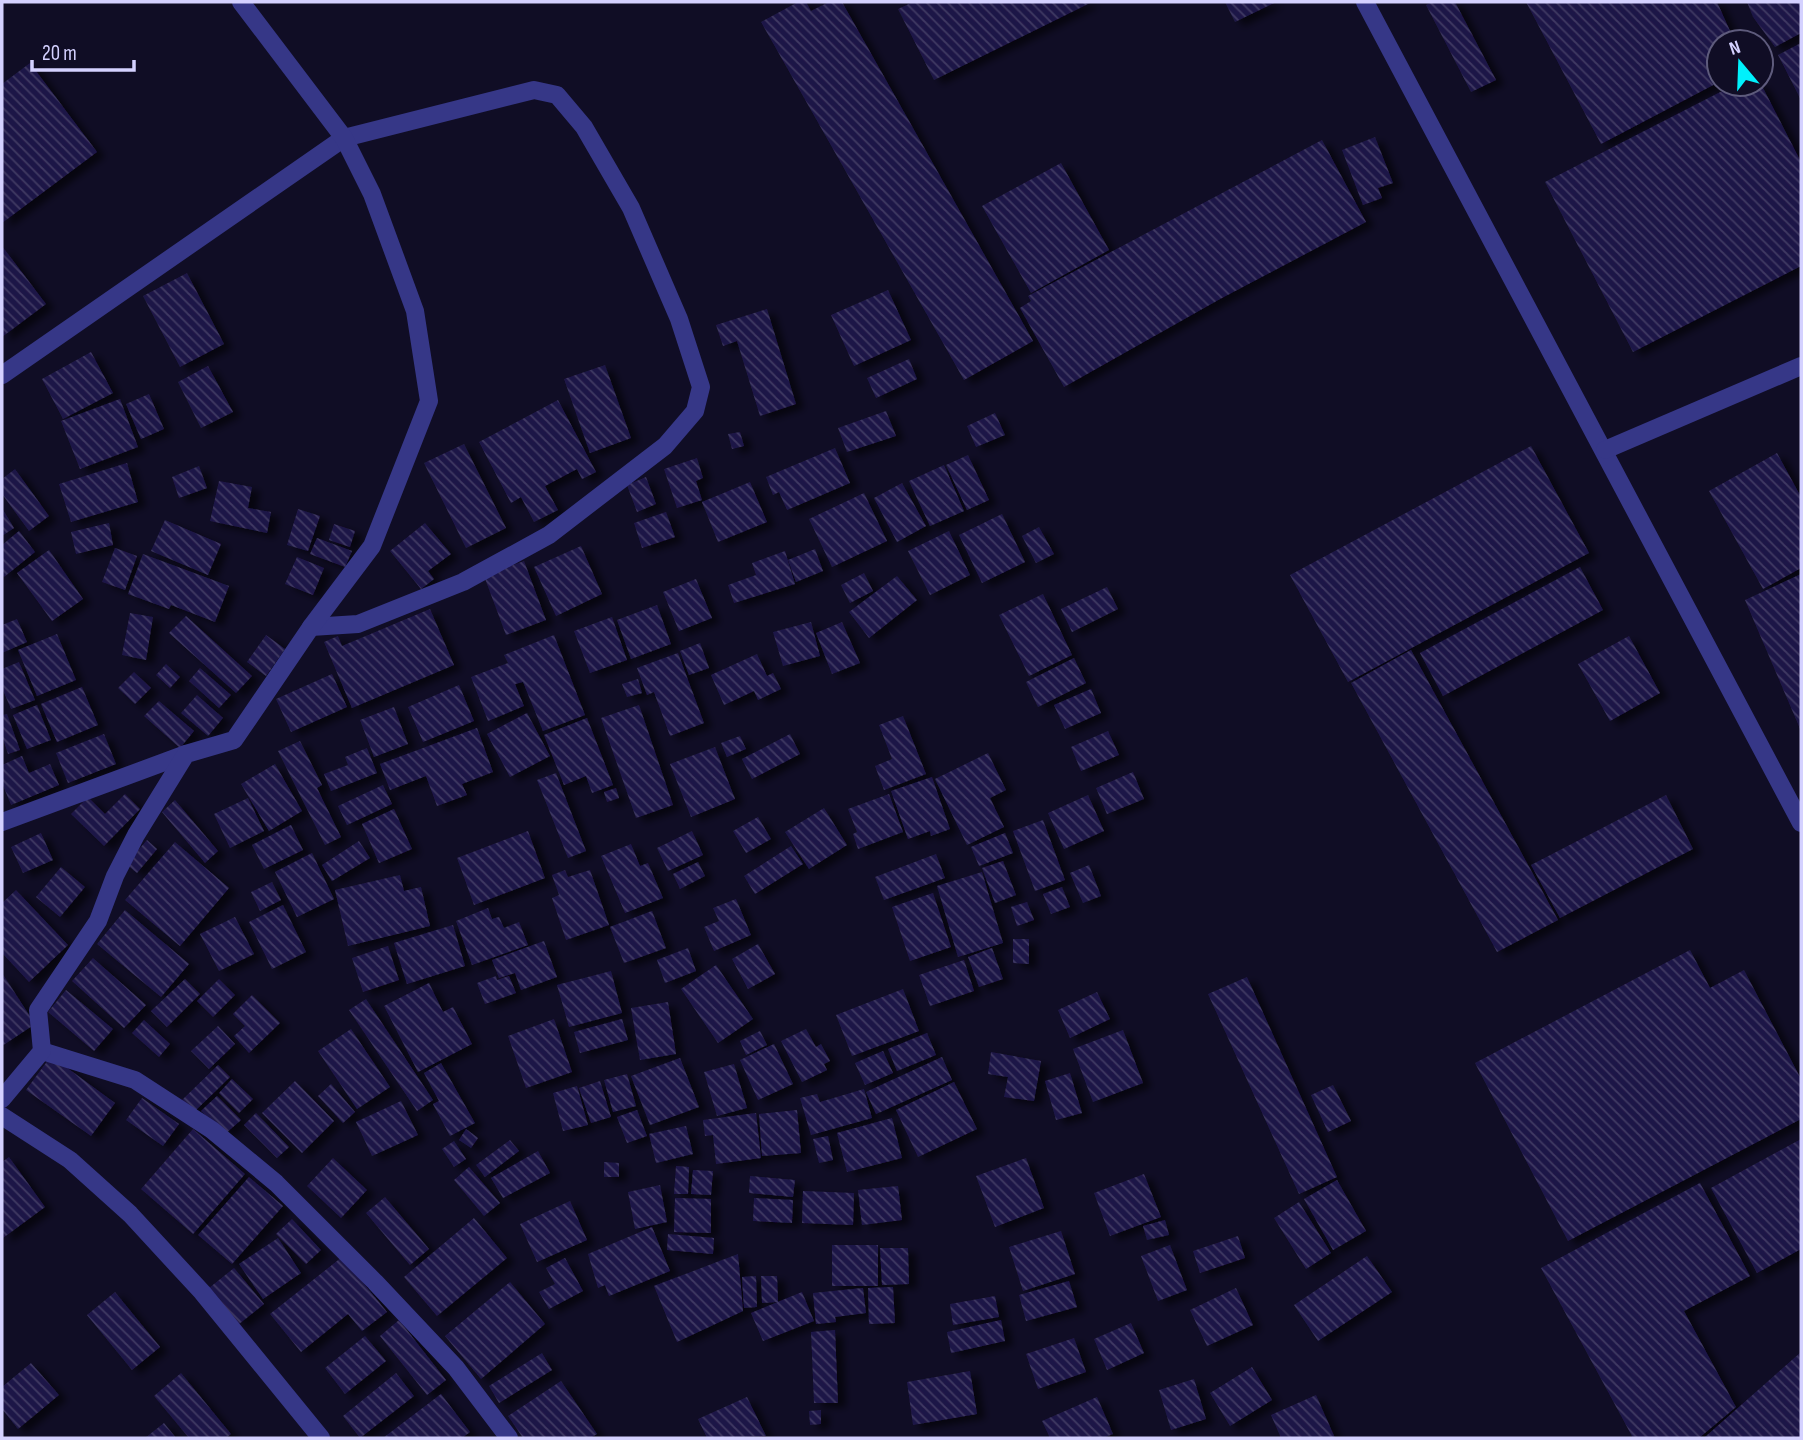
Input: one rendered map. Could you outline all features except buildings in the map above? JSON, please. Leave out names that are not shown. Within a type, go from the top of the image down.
[{"type":"street","points":[[2,822],[186,754],[234,740],[311,627],[372,546],[429,401],[415,311],[372,194],[344,138],[241,2]]},
{"type":"street","points":[[1365,2],[1801,823]]},
{"type":"street","points":[[2,375],[344,138],[534,90],[557,95],[584,127],[631,208],[680,320],[701,387],[695,411],[664,446],[549,535],[463,582],[358,624],[311,627]]},
{"type":"street","points":[[1605,450],[1801,366]]},
{"type":"street","points":[[2,1099],[42,1051],[38,1010],[98,922],[115,876],[131,845],[186,754]]},
{"type":"street","points":[[42,1051],[135,1080],[212,1130],[285,1192],[447,1359],[509,1438]]},
{"type":"street","points":[[2,1116],[70,1160],[130,1214],[202,1292],[321,1438]]}]
